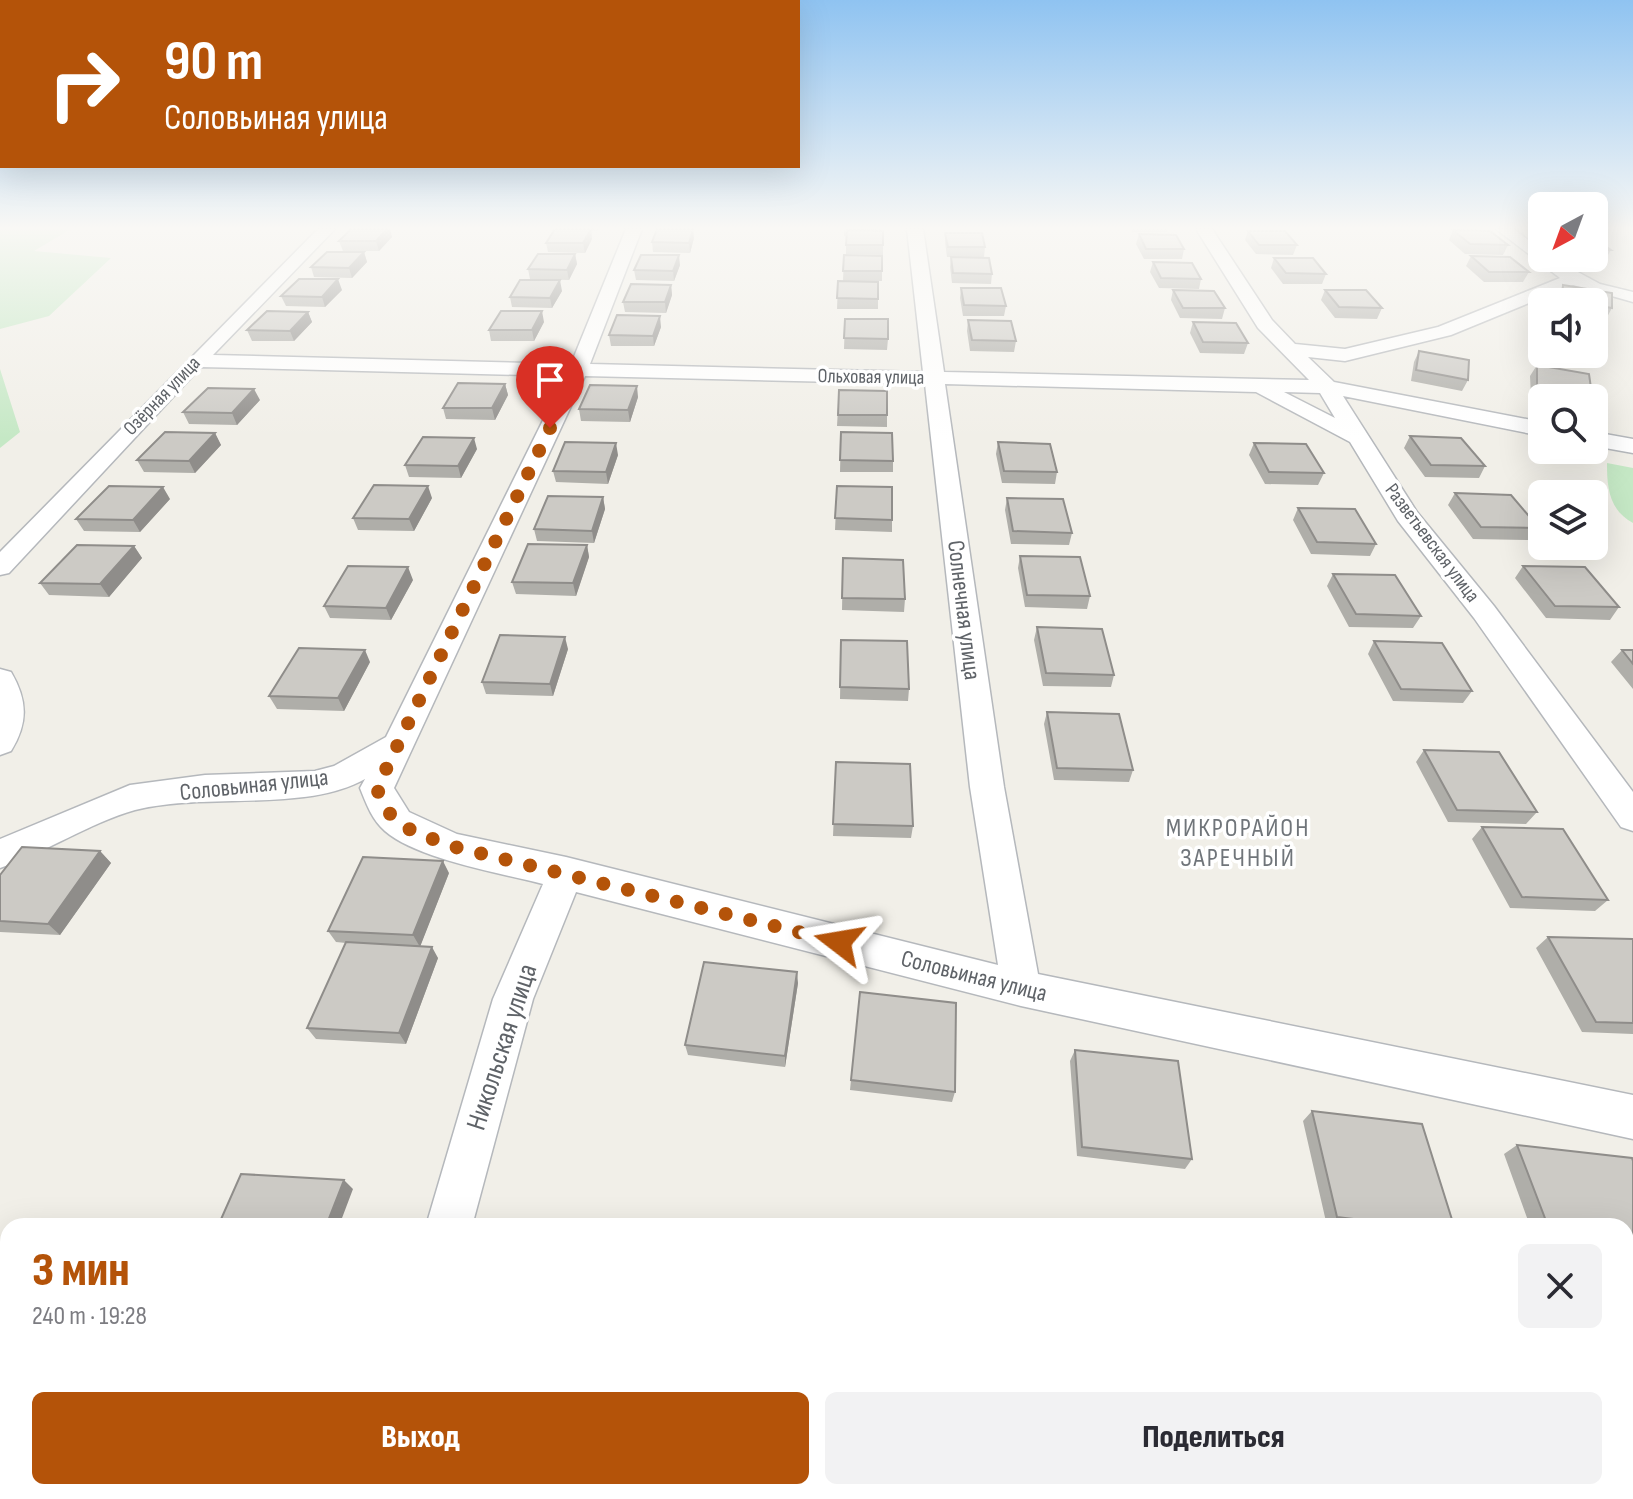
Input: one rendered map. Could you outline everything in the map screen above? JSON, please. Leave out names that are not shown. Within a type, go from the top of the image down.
[{"type":"street","name":"Озёрная улица","points":[[0,567],[258,299]]},
{"type":"street","points":[[398,745],[578,370],[606,299]]},
{"type":"street","name":"Солнечная улица","points":[[924,299],[987,787],[1021,988]]},
{"type":"street","name":"Разветьевская улица","points":[[1249,299],[1265,324],[1327,387],[1407,516],[1484,612],[1633,818]]},
{"type":"street","points":[[1290,349],[1345,355],[1444,331],[1523,299]]},
{"type":"street","name":"Ольховая улица","points":[[196,361],[1327,387],[1528,426]]},
{"type":"street","points":[[1244,387],[1285,399],[1356,437]]},
{"type":"street","points":[[1608,442],[1633,446]]},
{"type":"street","points":[[0,679],[12,703],[9,731],[0,743]]},
{"type":"street","name":"Соловьиная улица","points":[[0,854],[130,798],[205,788],[315,783],[343,776],[398,745]]},
{"type":"street","name":"Соловьиная улица","points":[[398,745],[377,788],[383,808],[401,826],[455,847],[566,872],[1021,988],[1633,1117]]},
{"type":"street","name":"Никольская улица","points":[[451,1218],[513,999],[566,872]]},
{"type":"green space","points":[[0,299],[67,299],[49,316],[0,329]]},
{"type":"green space","points":[[0,369],[20,432],[0,448]]},
{"type":"green space","points":[[1608,463],[1633,468],[1633,523],[1614,505],[1608,480]]},
{"type":"building","points":[[624,299],[666,299],[665,302],[623,302]]},
{"type":"building","points":[[963,299],[1004,299],[1006,306],[964,305]]},
{"type":"building","points":[[1178,299],[1219,299],[1225,308],[1183,308]]},
{"type":"building","points":[[1332,299],[1374,299],[1382,308],[1339,307]]},
{"type":"building","points":[[267,311],[308,312],[290,331],[247,330]]},
{"type":"building","points":[[501,311],[542,311],[532,330],[489,330]]},
{"type":"building","points":[[617,315],[660,316],[653,336],[609,335]]},
{"type":"building","points":[[845,319],[888,319],[888,339],[844,338]]},
{"type":"building","points":[[968,320],[1011,321],[1016,341],[972,340]]},
{"type":"building","points":[[1193,322],[1236,323],[1248,343],[1203,342]]},
{"type":"building","points":[[1419,351],[1469,360],[1468,380],[1416,370]]},
{"type":"building","points":[[1537,368],[1554,368],[1589,374],[1590,384],[1537,384]]},
{"type":"building","points":[[458,383],[505,384],[492,408],[443,408]]},
{"type":"building","points":[[590,385],[637,386],[628,410],[579,409]]},
{"type":"building","points":[[208,388],[254,389],[232,413],[183,412]]},
{"type":"building","points":[[839,390],[887,391],[887,415],[838,415]]},
{"type":"building","points":[[165,432],[215,433],[189,461],[137,460]]},
{"type":"building","points":[[841,432],[892,433],[893,461],[840,460]]},
{"type":"building","points":[[1410,436],[1461,438],[1485,466],[1431,465]]},
{"type":"building","points":[[423,437],[474,438],[458,466],[405,465]]},
{"type":"building","points":[[565,442],[616,443],[606,472],[553,471]]},
{"type":"building","points":[[998,442],[1050,444],[1057,472],[1004,471]]},
{"type":"building","points":[[1254,443],[1306,444],[1324,473],[1269,472]]},
{"type":"building","points":[[374,485],[428,486],[409,519],[353,518]]},
{"type":"building","points":[[109,486],[163,487],[133,520],[76,519]]},
{"type":"building","points":[[837,486],[892,487],[892,520],[835,518]]},
{"type":"building","points":[[1455,493],[1511,495],[1528,515],[1528,528],[1481,527]]},
{"type":"building","points":[[548,496],[603,497],[592,531],[534,529]]},
{"type":"building","points":[[1007,498],[1063,499],[1072,533],[1013,531]]},
{"type":"building","points":[[1298,508],[1355,509],[1376,544],[1317,542]]},
{"type":"building","points":[[528,544],[587,545],[573,583],[512,582]]},
{"type":"building","points":[[77,545],[134,546],[100,584],[40,583]]},
{"type":"building","points":[[1020,556],[1080,557],[1090,596],[1027,595]]},
{"type":"building","points":[[843,558],[903,560],[905,599],[842,598]]},
{"type":"building","points":[[348,566],[408,567],[386,608],[324,606]]},
{"type":"building","points":[[1523,566],[1585,567],[1619,607],[1555,606]]},
{"type":"building","points":[[1333,574],[1395,575],[1421,616],[1356,614]]},
{"type":"building","points":[[1037,627],[1102,629],[1114,675],[1046,673]]},
{"type":"building","points":[[500,635],[565,637],[550,684],[482,682]]},
{"type":"building","points":[[841,640],[907,641],[909,689],[840,687]]},
{"type":"building","points":[[1374,641],[1442,643],[1472,691],[1401,689]]},
{"type":"building","points":[[299,648],[365,650],[338,698],[269,696]]},
{"type":"building","points":[[1622,650],[1633,650],[1633,664]]},
{"type":"building","points":[[1047,712],[1119,714],[1133,770],[1057,768]]},
{"type":"building","points":[[1424,750],[1499,752],[1537,812],[1457,810]]},
{"type":"building","points":[[836,762],[910,764],[913,826],[833,824]]},
{"type":"building","points":[[1482,827],[1563,829],[1608,900],[1522,897]]},
{"type":"building","points":[[22,847],[100,851],[48,924],[0,921],[0,875]]},
{"type":"building","points":[[363,857],[443,861],[413,935],[328,931]]},
{"type":"building","points":[[1548,937],[1633,939],[1633,1023],[1596,1022]]},
{"type":"building","points":[[346,942],[432,947],[399,1033],[307,1028]]},
{"type":"building","points":[[704,962],[797,972],[785,1056],[685,1045]]},
{"type":"building","points":[[860,992],[956,1003],[955,1092],[851,1080]]},
{"type":"building","points":[[1075,1050],[1178,1061],[1192,1159],[1082,1147]]},
{"type":"building","points":[[1312,1111],[1422,1124],[1451,1218],[1337,1217]]},
{"type":"building","points":[[1517,1145],[1632,1158],[1633,1218],[1545,1218]]},
{"type":"building","points":[[241,1174],[344,1180],[329,1218],[222,1218]]},
{"type":"district","name":"МИКРОРАЙОН ЗАРЕЧНЫЙ","points":[[1238,843]]},
{"type":"route","points":[[550,428],[377,788],[383,808],[401,826],[455,847],[839,942]]}]
